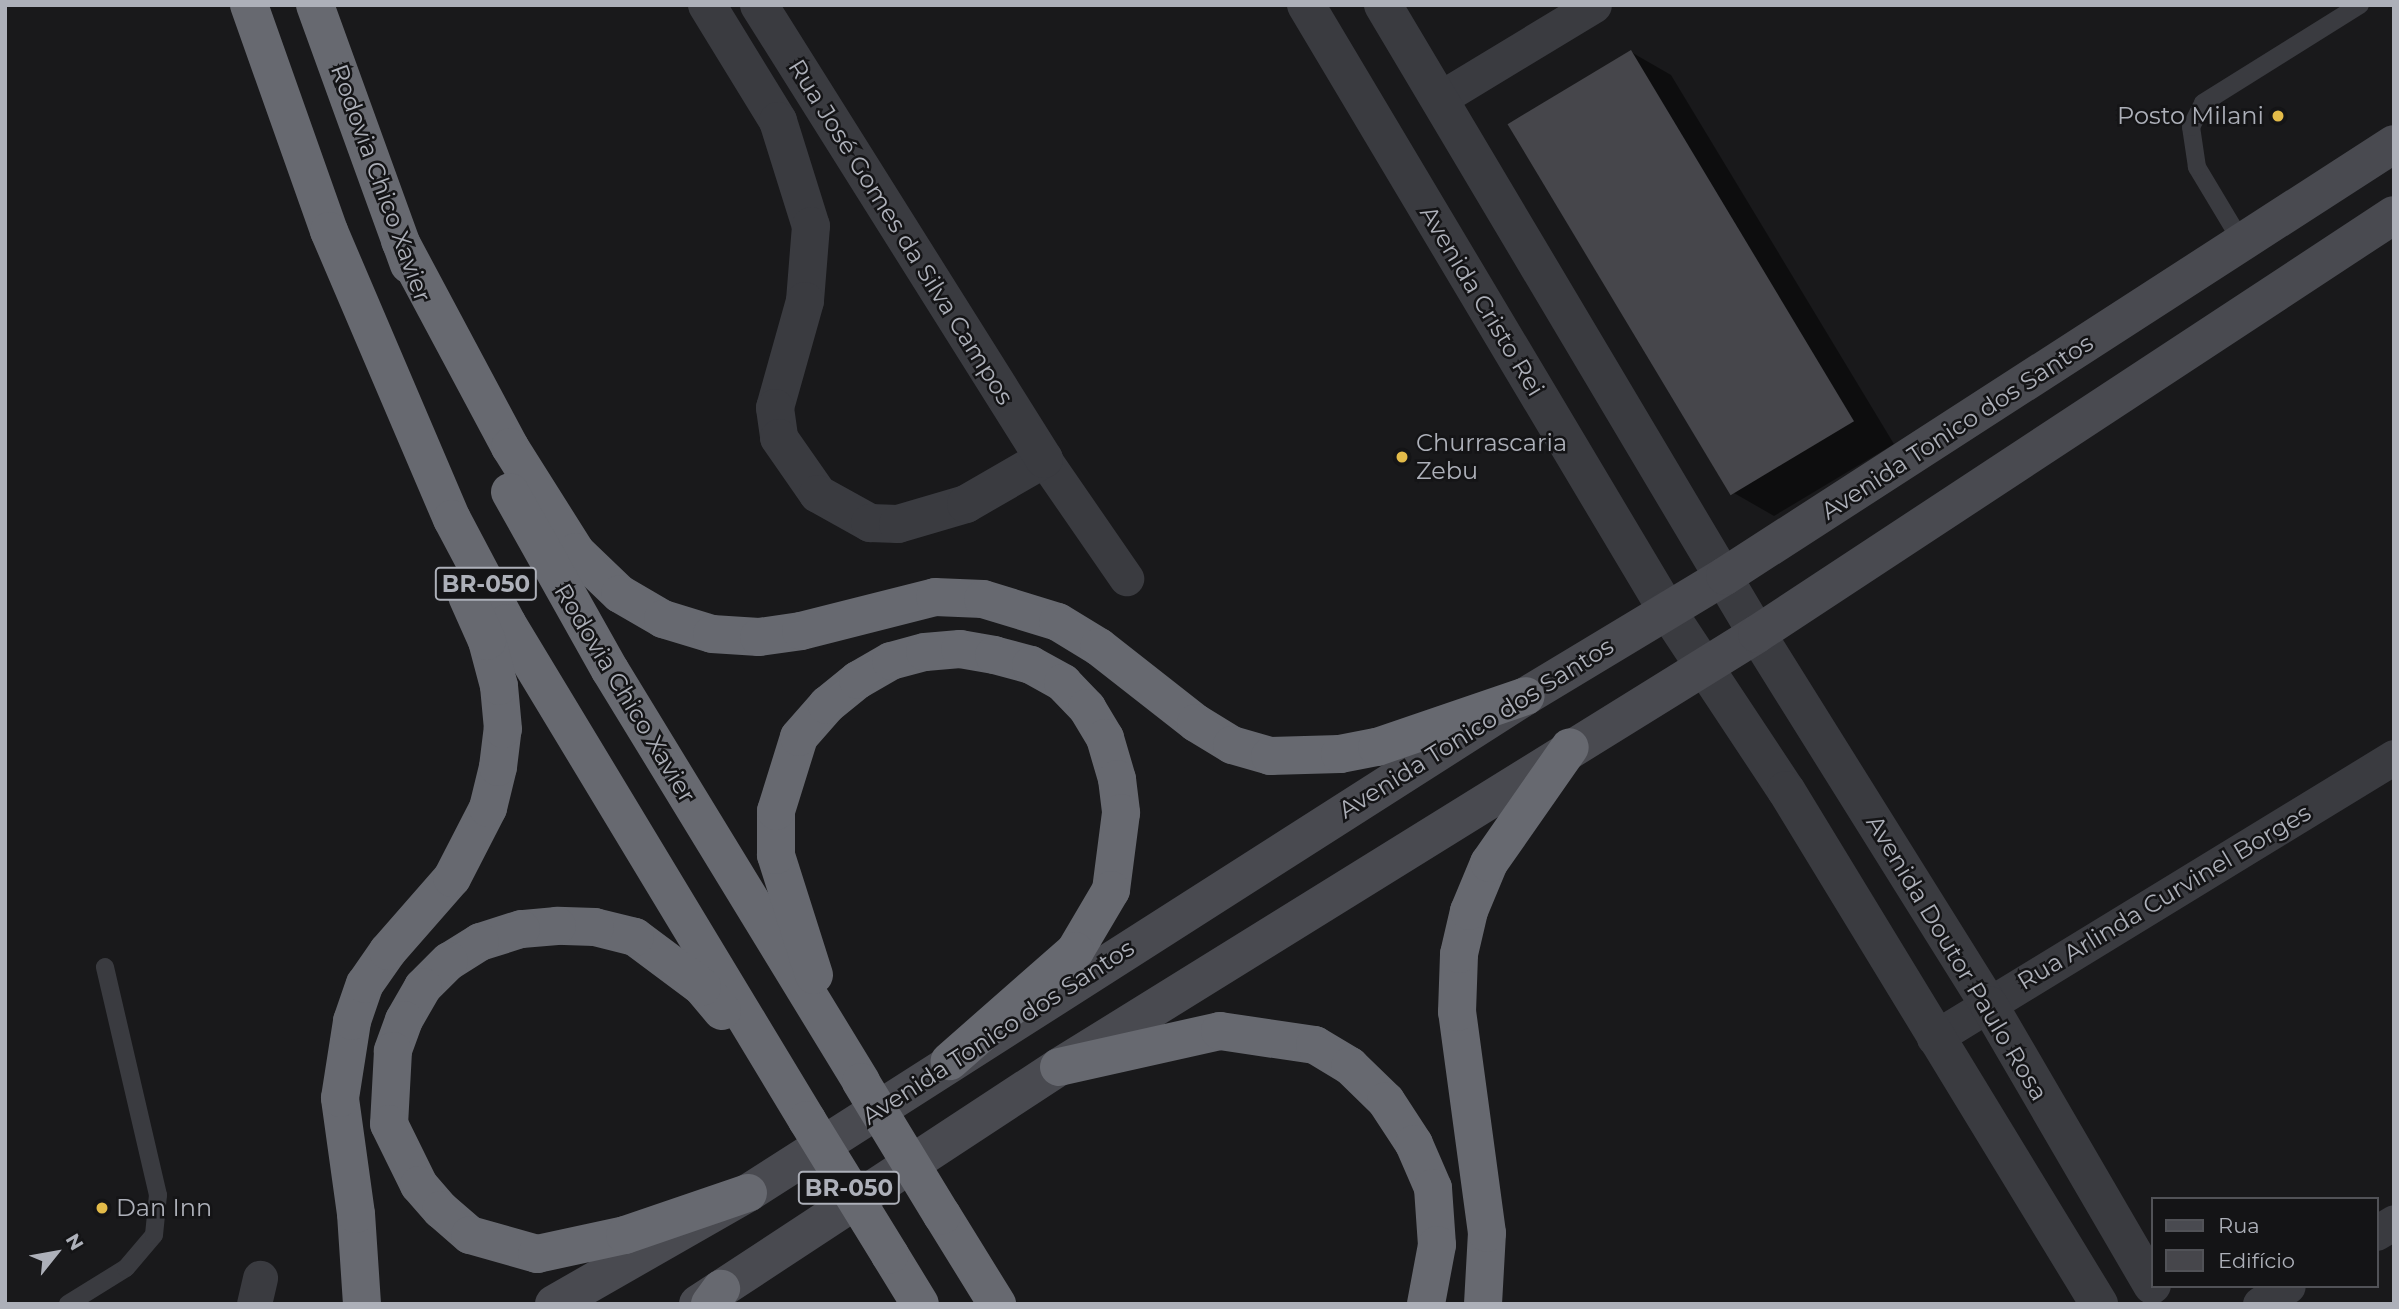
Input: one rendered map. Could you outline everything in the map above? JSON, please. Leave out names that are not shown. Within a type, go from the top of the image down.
[{"type":"highway","name":"BR-050","points":[[249,5],[330,231],[413,434],[507,623],[908,1287]]},
{"type":"highway","name":"Rodovia Chico Xavier","points":[[315,5],[400,241],[449,363],[545,561],[997,1304]]},
{"type":"highway","points":[[330,231],[395,425],[487,641],[499,686],[503,729],[488,808],[471,845],[452,877],[388,951],[365,984],[343,1058],[340,1098],[356,1214],[362,1304]]},
{"type":"highway","points":[[400,241],[510,447],[576,552],[620,594],[663,619],[712,634],[759,637],[801,631],[935,597],[984,599],[1058,622],[1099,647],[1196,723],[1232,745],[1270,756],[1308,757],[1377,747],[1526,696]]},
{"type":"highway","points":[[841,1049],[776,855],[776,811],[784,773],[799,737],[827,705],[858,680],[891,661],[960,649],[1031,665],[1063,683],[1087,708],[1105,738],[1121,813],[1111,890],[1075,951],[950,1061]]},
{"type":"highway","points":[[1483,1304],[1487,1233],[1457,1012],[1459,954],[1469,911],[1489,863],[1570,747]]},
{"type":"highway","points":[[748,1193],[625,1235],[561,1251],[537,1254],[470,1235],[419,1185],[389,1124],[393,1051],[404,1020],[423,987],[449,961],[480,942],[521,929],[595,927],[635,937],[702,987],[803,1113]]},
{"type":"highway","points":[[1059,1067],[1220,1031],[1315,1045],[1350,1066],[1386,1101],[1407,1133],[1433,1188],[1437,1245],[1432,1291],[1426,1304]]},
{"type":"highway","points":[[950,1227],[1007,1304]]},
{"type":"main road","name":"Avenida Tonico dos Santos","points":[[554,1304],[748,1193],[950,1061],[1526,696],[1666,609],[1725,576],[2394,144]]},
{"type":"main road","points":[[710,1299],[1059,1067],[1570,747],[1757,634],[2394,215]]},
{"type":"street","name":"Rua José Gomes da Silva Campos","points":[[707,5],[778,121],[811,226],[805,302],[775,408],[779,438],[795,467],[818,494],[843,512],[870,523],[898,524],[966,504],[1044,459],[759,5]]},
{"type":"street","name":"Avenida Cristo Rei","points":[[1306,5],[1703,667]]},
{"type":"street","points":[[1383,5],[1725,576],[1757,634]]},
{"type":"street","points":[[1439,99],[1594,5]]},
{"type":"street","points":[[1044,459],[1126,578]]},
{"type":"street","name":"Avenida Doutor Paulo Rosa","points":[[1757,634],[1989,1005],[2150,1280]]},
{"type":"street","points":[[1703,667],[1786,790],[1934,1038],[2099,1304]]},
{"type":"street","name":"Rua Arlinda Curvinel Borges","points":[[1934,1038],[2394,757]]},
{"type":"street","points":[[2378,1232],[2394,1222]]},
{"type":"street","name":"Avenida Doutor Paulo Rosa","points":[[2155,1288],[2164,1304]]},
{"type":"street","points":[[2260,1304],[2285,1288]]},
{"type":"lane","points":[[2243,244],[2197,167],[2191,127],[2203,103],[2360,5]]},
{"type":"lane","points":[[68,1304],[126,1268],[154,1235],[158,1195],[105,967]]},
{"type":"building","points":[[1631,50],[1854,421],[1731,495],[1508,124]]},
{"type":"place","name":"Posto Milani","points":[[2278,116]]},
{"type":"place","name":"Churrascaria Zebu","points":[[1402,457]]},
{"type":"place","name":"Dan Inn","points":[[102,1208]]}]
